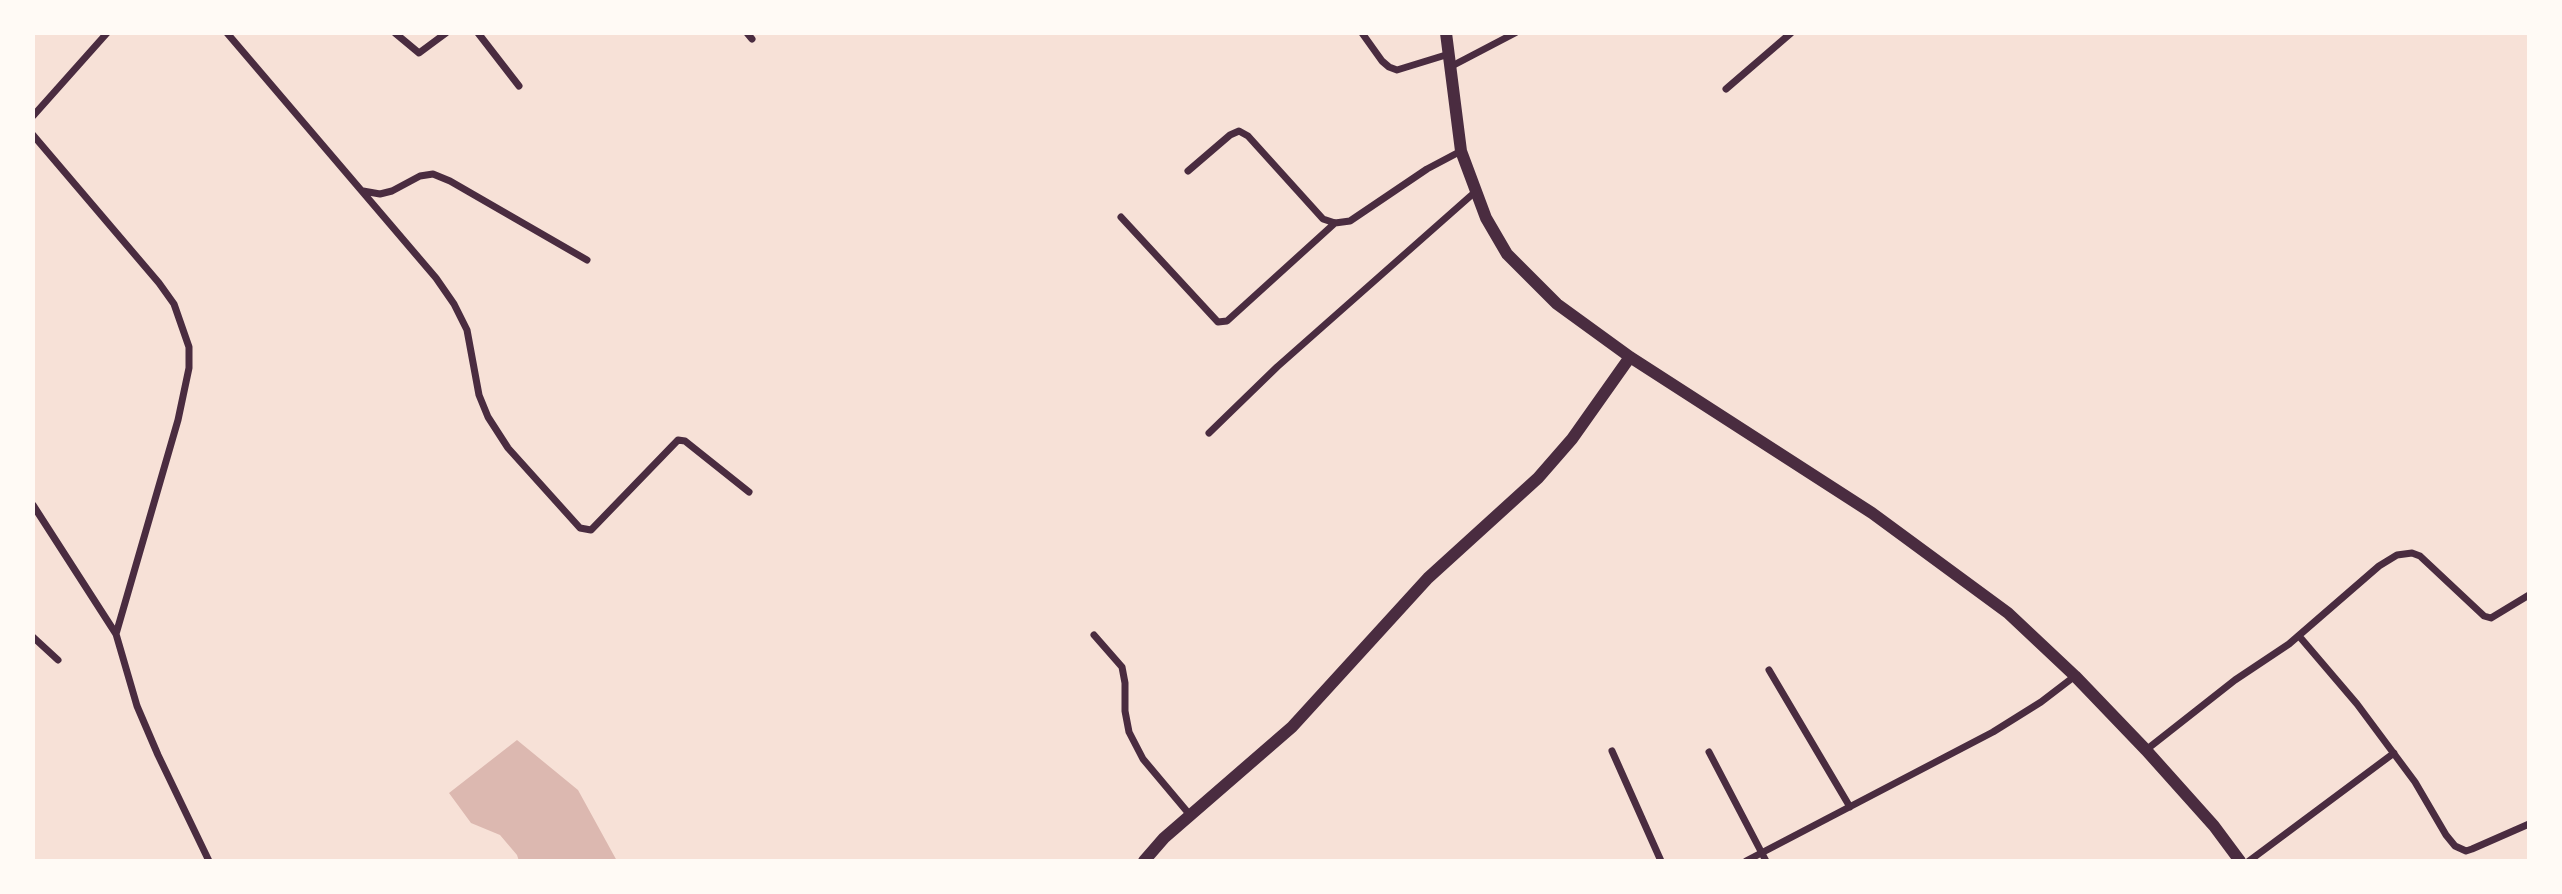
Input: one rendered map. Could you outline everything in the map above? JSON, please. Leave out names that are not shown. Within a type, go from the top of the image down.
[{"type":"street","points":[[33,116],[107,33]]},
{"type":"street","points":[[227,33],[436,278],[454,304],[467,330],[480,395],[488,416],[508,448],[580,528],[592,530],[677,440],[685,441],[749,492]]},
{"type":"street","points":[[395,33],[419,53],[446,33]]},
{"type":"street","points":[[478,33],[519,86]]},
{"type":"street","points":[[1362,33],[1382,61],[1397,70],[1449,54]]},
{"type":"street","points":[[1446,33],[1461,151],[1486,218],[1507,254],[1557,303],[1630,356],[1872,513],[2008,613],[2075,676],[2146,750],[2214,826],[2240,861]]},
{"type":"street","points":[[1450,67],[1516,33]]},
{"type":"street","points":[[1726,89],[1791,33]]},
{"type":"street","points":[[1188,171],[1230,135],[1239,131],[1248,136],[1323,219],[1335,223],[1350,222],[1427,169],[1461,151]]},
{"type":"street","points":[[33,135],[159,283],[174,304],[189,348],[190,368],[178,420],[116,634]]},
{"type":"street","points":[[362,191],[380,194],[392,191],[420,176],[433,174],[450,181],[587,260]]},
{"type":"street","points":[[1209,433],[1277,367],[1475,192]]},
{"type":"street","points":[[1121,218],[1218,322],[1227,321],[1335,223]]},
{"type":"street","points":[[1144,861],[1164,838],[1292,727],[1428,578],[1538,478],[1572,439],[1630,356]]},
{"type":"street","points":[[33,505],[116,634],[137,706],[209,861]]},
{"type":"street","points":[[2146,750],[2235,680],[2299,636],[2379,566],[2397,555],[2412,553],[2420,556],[2484,616],[2491,618],[2529,595]]},
{"type":"street","points":[[1094,635],[1122,667],[1129,732],[1143,759],[1190,815]]},
{"type":"street","points":[[2299,636],[2357,704],[2415,782],[2446,835],[2460,850],[2472,849],[2529,824]]},
{"type":"street","points":[[33,637],[58,660]]},
{"type":"street","points":[[1769,670],[1850,807]]},
{"type":"street","points":[[1746,861],[1993,732],[2041,702],[2075,676]]},
{"type":"street","points":[[1612,751],[1661,861]]},
{"type":"street","points":[[1709,752],[1766,861]]},
{"type":"street","points":[[2249,861],[2393,753]]},
{"type":"shaded area","points":[[517,740],[578,790],[617,861],[519,861],[500,835],[471,823],[449,793]]}]
